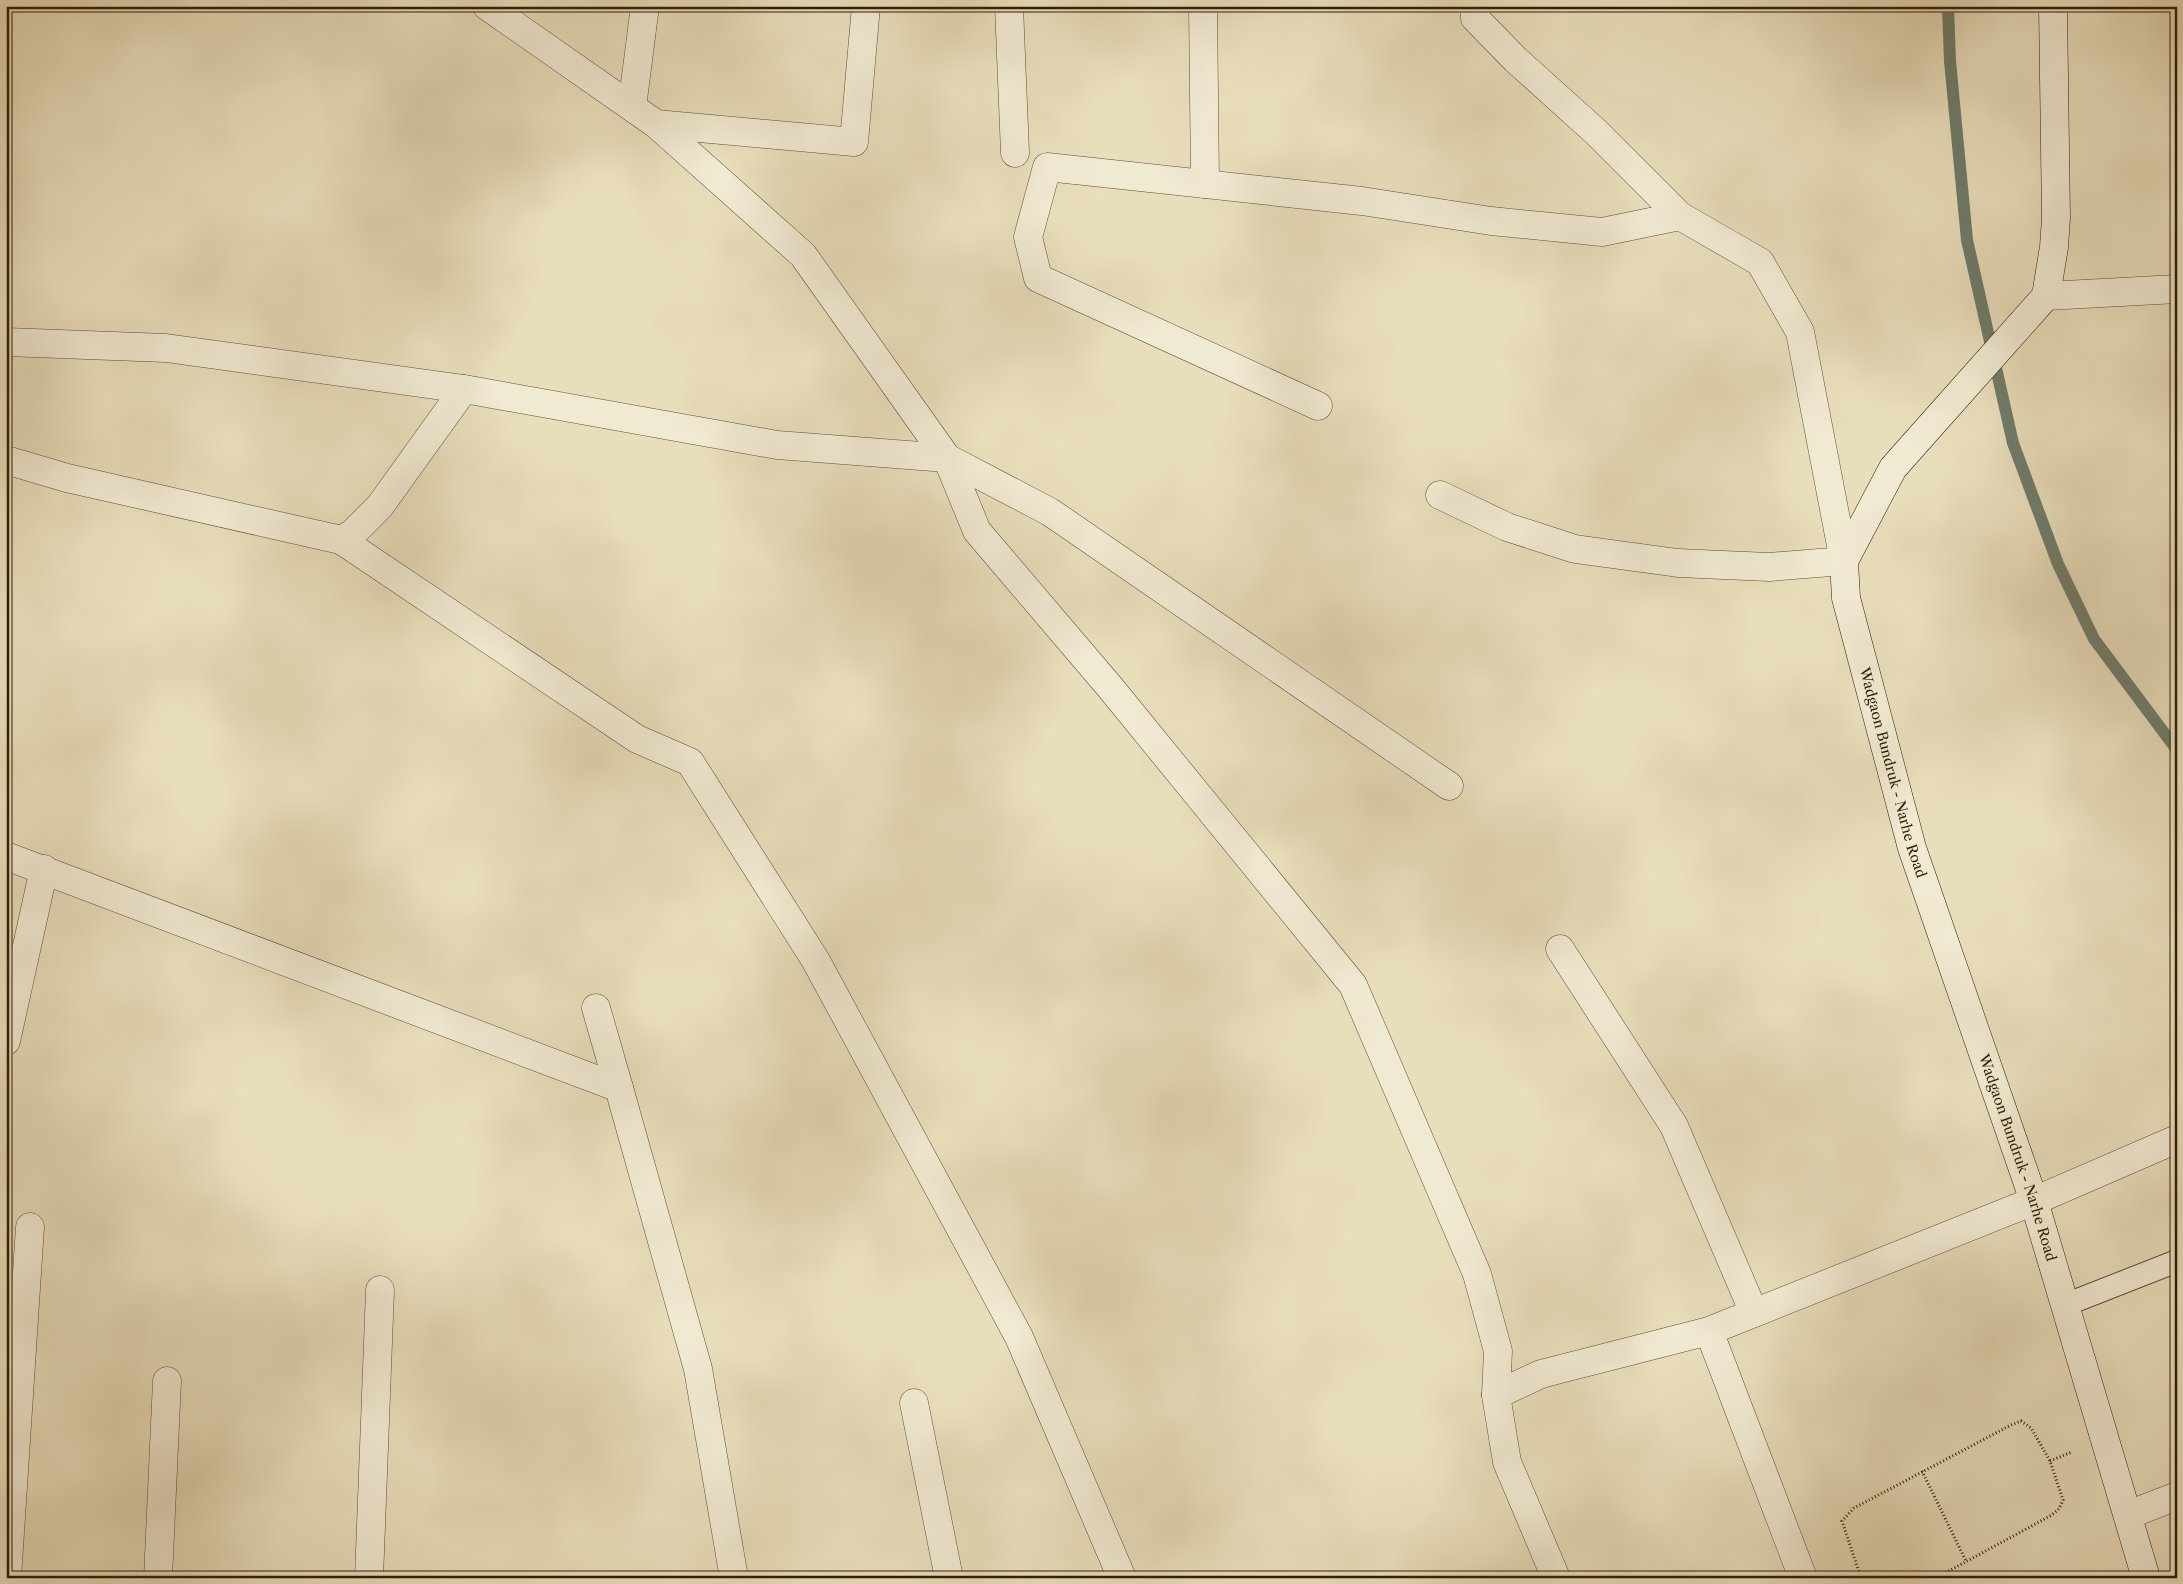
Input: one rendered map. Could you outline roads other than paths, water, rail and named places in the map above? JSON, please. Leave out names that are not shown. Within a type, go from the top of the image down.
[{"type":"street","points":[[487,6],[656,124],[803,255],[947,458],[977,531],[1109,686],[1353,985],[1477,1274],[1498,1351],[1496,1395],[1507,1462],[1556,1578]]},
{"type":"street","points":[[632,107],[645,6]]},
{"type":"street","points":[[656,124],[854,142],[866,6]]},
{"type":"street","points":[[1009,6],[1015,153]]},
{"type":"street","points":[[1203,6],[1205,184]]},
{"type":"street","name":"Wadgaon Bundruk - Narhe Road","points":[[1474,6],[1475,18],[1516,60],[1596,132],[1680,216],[1760,262],[1800,332],[1844,561],[1846,598],[1912,848],[2034,1200],[2146,1578]]},
{"type":"street","points":[[1440,495],[1507,527],[1575,549],[1678,563],[1769,567],[1844,561],[1893,468],[2046,296],[2054,247],[2056,218],[2053,6]]},
{"type":"street","points":[[1318,406],[1038,278],[1028,237],[1046,167],[1362,201],[1491,221],[1602,232],[1680,216]]},
{"type":"street","points":[[2046,296],[2177,289]]},
{"type":"street","points":[[6,342],[166,348],[464,389],[777,445],[947,458],[1050,512],[1449,786]]},
{"type":"street","points":[[341,540],[353,533],[380,506],[464,389]]},
{"type":"street","points":[[6,460],[67,478],[341,540],[637,739],[690,762],[816,961],[1019,1337],[1122,1578]]},
{"type":"street","points":[[6,856],[618,1088]]},
{"type":"street","points":[[6,1041],[44,869]]},
{"type":"street","points":[[1560,949],[1674,1126],[1754,1313]]},
{"type":"street","points":[[596,1008],[698,1369],[734,1578]]},
{"type":"street","points":[[1496,1395],[1542,1374],[1709,1331],[2034,1200],[2177,1139]]},
{"type":"street","points":[[7,1578],[30,1227]]},
{"type":"street","points":[[369,1578],[380,1290]]},
{"type":"street","points":[[1709,1331],[1803,1578]]},
{"type":"street","points":[[158,1578],[167,1381]]},
{"type":"street","points":[[914,1403],[949,1578]]},
{"type":"street","points":[[2128,1515],[2177,1496]]},
{"type":"lane","points":[[2065,1305],[2177,1262]]},
{"type":"waterway","points":[[1948,6],[1950,61],[1967,240],[2013,443],[2058,564],[2094,639],[2177,750]]}]
